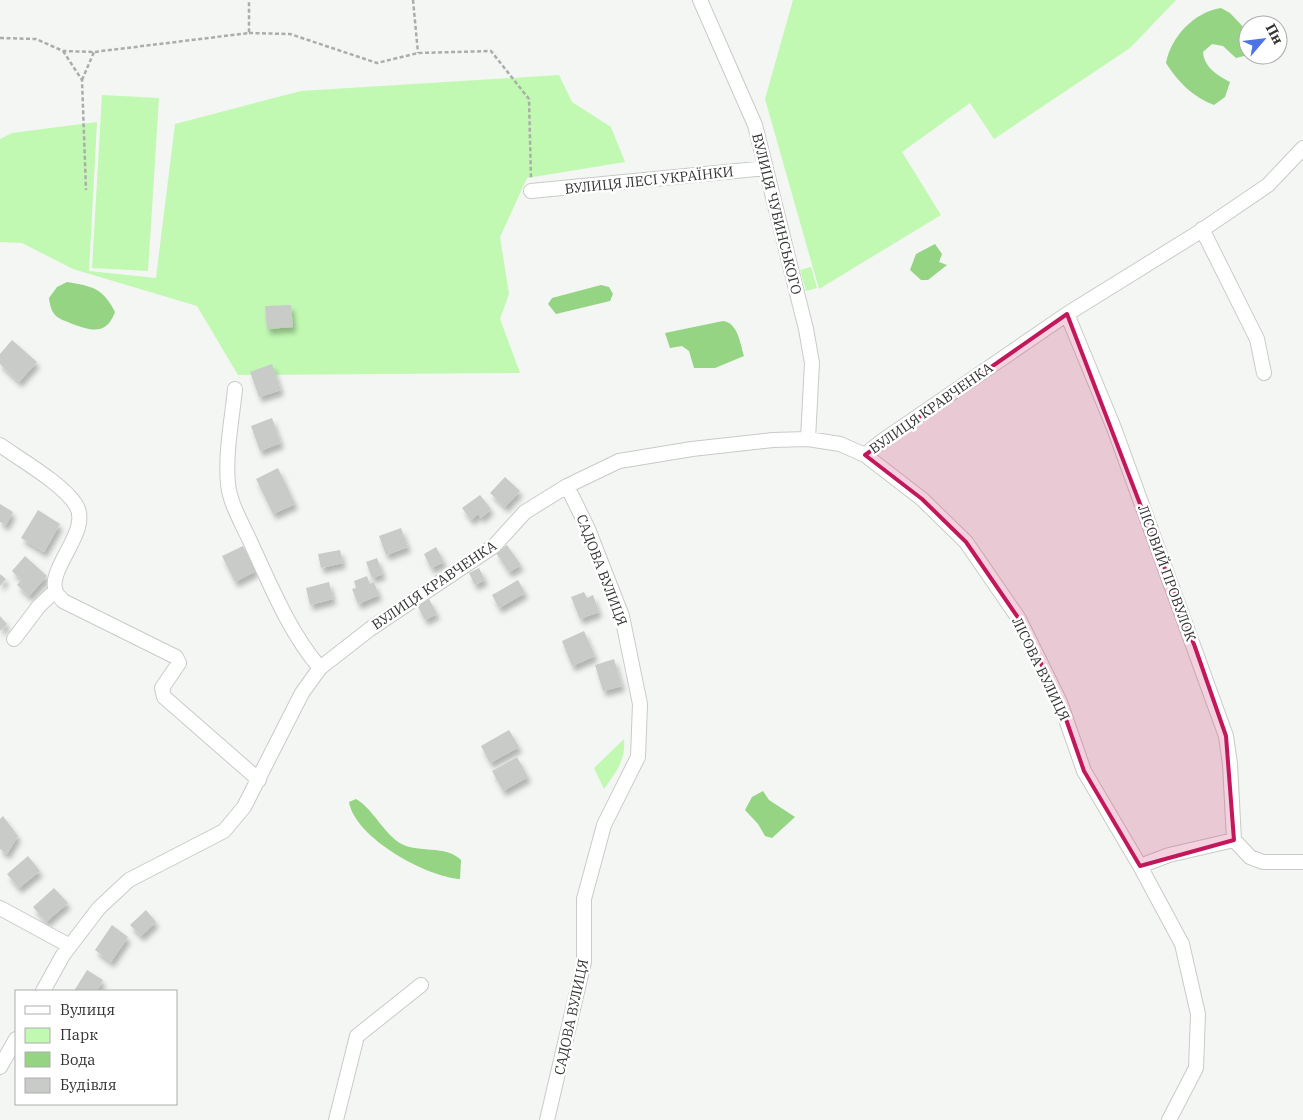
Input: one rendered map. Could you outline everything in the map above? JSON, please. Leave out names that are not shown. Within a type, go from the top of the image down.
[{"type":"street","name":"ВУЛИЦЯ ЧУБИНСЬКОГО","points":[[700,0],[755,125],[806,330],[810,355],[812,392],[808,439]]},
{"type":"street","name":"ВУЛИЦЯ КРАВЧЕНКА","points":[[44,990],[70,946],[99,908],[129,880],[224,831],[244,807],[302,693],[320,668],[370,628],[494,546],[525,512],[567,486],[620,461],[692,449],[773,440],[808,439],[840,444],[865,455],[882,441],[1067,314],[1202,230],[1268,185],[1303,148]]},
{"type":"street","name":"ВУЛИЦЯ ЛЕСІ УКРАЇНКИ","points":[[531,191],[766,168]]},
{"type":"street","points":[[1202,230],[1257,339],[1264,373]]},
{"type":"street","name":"ЛІСОВИЙ ПРОВУЛОК","points":[[1067,314],[1114,428],[1226,736],[1230,764],[1234,840]]},
{"type":"street","points":[[235,389],[229,449],[228,485],[233,504],[278,603],[310,657],[320,668]]},
{"type":"street","points":[[0,445],[68,494],[77,507],[80,522],[55,580],[55,591],[63,601],[176,656],[179,664],[162,688],[164,697],[259,780]]},
{"type":"street","name":"ЛІСОВА ВУЛИЦЯ","points":[[865,455],[922,499],[966,542],[1019,619],[1060,702],[1084,771],[1140,866],[1182,944],[1198,1014],[1196,1068],[1169,1120]]},
{"type":"street","name":"САДОВА ВУЛИЦЯ","points":[[547,1120],[584,962],[584,899],[604,825],[638,757],[640,704],[622,616],[588,529],[567,486]]},
{"type":"street","points":[[14,639],[39,606],[55,591]]},
{"type":"street","points":[[1140,866],[1169,855],[1234,840],[1250,857],[1263,862],[1303,862]]},
{"type":"street","points":[[0,908],[70,946]]},
{"type":"street","points":[[336,1120],[358,1036],[421,985]]},
{"type":"street","points":[[0,1067],[15,1041]]},
{"type":"path","points":[[249,0],[249,33]]},
{"type":"path","points":[[413,0],[418,53]]},
{"type":"path","points":[[0,38],[36,39],[63,51],[94,52],[249,33],[290,34],[377,62],[418,53],[491,51],[529,99],[531,191]]},
{"type":"path","points":[[63,51],[82,80]]},
{"type":"path","points":[[86,190],[82,80],[94,52]]},
{"type":"highlighted area","points":[[1067,314],[1195,647],[1226,736],[1234,840],[1140,866],[1084,771],[1060,702],[1019,619],[966,542],[922,499],[865,455]]},
{"type":"green space","points":[[793,0],[1176,0],[1130,48],[994,139],[970,103],[902,152],[941,215],[819,289],[765,99]]},
{"type":"green space","points":[[559,75],[572,102],[611,127],[625,162],[527,178],[500,237],[509,294],[500,319],[520,373],[238,375],[197,306],[73,269],[22,243],[0,242],[0,139],[12,133],[97,122],[89,271],[156,278],[175,124],[301,91]]},
{"type":"green space","points":[[102,95],[159,98],[148,271],[92,268]]},
{"type":"green space","points":[[811,267],[817,288],[806,291],[800,270]]},
{"type":"green space","points":[[624,739],[622,760],[604,789],[594,768]]},
{"type":"water","points":[[1221,8],[1230,13],[1238,21],[1238,58],[1236,58],[1223,46],[1212,44],[1203,52],[1209,66],[1230,82],[1225,97],[1214,105],[1199,98],[1187,88],[1166,63],[1178,35],[1193,20],[1211,10]]},
{"type":"water","points":[[935,244],[942,254],[939,262],[947,265],[928,280],[921,280],[910,270],[916,254]]},
{"type":"water","points":[[67,282],[90,287],[106,298],[115,312],[107,325],[96,330],[84,328],[56,316],[50,305],[49,298],[57,287]]},
{"type":"water","points":[[601,285],[609,287],[613,294],[610,301],[556,314],[548,304],[552,298]]},
{"type":"water","points":[[723,321],[732,325],[735,330],[744,356],[715,368],[694,368],[689,351],[682,346],[670,348],[665,333]]},
{"type":"water","points":[[763,791],[769,800],[795,817],[772,838],[765,836],[758,824],[745,810],[752,797]]},
{"type":"water","points":[[356,799],[399,842],[413,848],[449,853],[461,860],[460,879],[446,877],[412,863],[378,842],[354,816],[349,802]]},
{"type":"building","points":[[291,305],[293,327],[267,329],[265,306]]},
{"type":"building","points":[[12,340],[37,362],[19,382],[0,364],[0,354]]},
{"type":"building","points":[[272,364],[281,390],[259,397],[250,372]]},
{"type":"building","points":[[272,418],[281,443],[260,451],[251,426]]},
{"type":"building","points":[[278,468],[295,504],[273,514],[256,479]]},
{"type":"building","points":[[505,477],[520,491],[505,507],[490,493]]},
{"type":"building","points":[[480,495],[491,509],[481,518],[478,514],[471,520],[462,508]]},
{"type":"building","points":[[0,504],[13,512],[6,525],[0,522]]},
{"type":"building","points":[[38,510],[60,524],[44,552],[21,538]]},
{"type":"building","points":[[401,528],[408,547],[386,555],[379,536]]},
{"type":"building","points":[[507,545],[521,565],[509,572],[496,553]]},
{"type":"building","points":[[243,546],[256,571],[235,582],[222,556]]},
{"type":"building","points":[[436,547],[444,562],[431,568],[424,554]]},
{"type":"building","points":[[340,550],[343,563],[321,568],[318,554]]},
{"type":"building","points":[[25,556],[47,576],[29,596],[17,585],[21,580],[12,571]]},
{"type":"building","points":[[377,558],[383,574],[372,578],[366,562]]},
{"type":"building","points":[[479,568],[485,580],[475,585],[469,573]]},
{"type":"building","points":[[0,574],[6,579],[0,586]]},
{"type":"building","points":[[367,576],[370,584],[374,582],[379,595],[358,604],[352,589],[356,588],[354,581]]},
{"type":"building","points":[[518,580],[525,593],[499,608],[492,595]]},
{"type":"building","points":[[329,582],[333,599],[310,605],[306,588]]},
{"type":"building","points":[[584,592],[587,598],[593,595],[599,612],[580,619],[571,597]]},
{"type":"building","points":[[429,599],[437,614],[425,620],[417,605]]},
{"type":"building","points":[[0,616],[7,624],[0,631]]},
{"type":"building","points":[[584,631],[595,656],[572,666],[562,641]]},
{"type":"building","points":[[614,659],[622,686],[603,691],[595,665]]},
{"type":"building","points":[[509,730],[519,747],[490,763],[481,746]]},
{"type":"building","points":[[517,757],[528,777],[503,791],[492,771]]},
{"type":"building","points":[[3,816],[18,836],[7,854],[0,849],[0,819]]},
{"type":"building","points":[[28,856],[40,871],[19,888],[7,874]]},
{"type":"building","points":[[54,888],[68,903],[46,922],[33,907]]},
{"type":"building","points":[[146,910],[156,922],[141,936],[130,925]]},
{"type":"building","points":[[112,925],[128,937],[111,962],[95,950]]},
{"type":"building","points":[[87,970],[103,980],[98,990],[75,990]]}]
